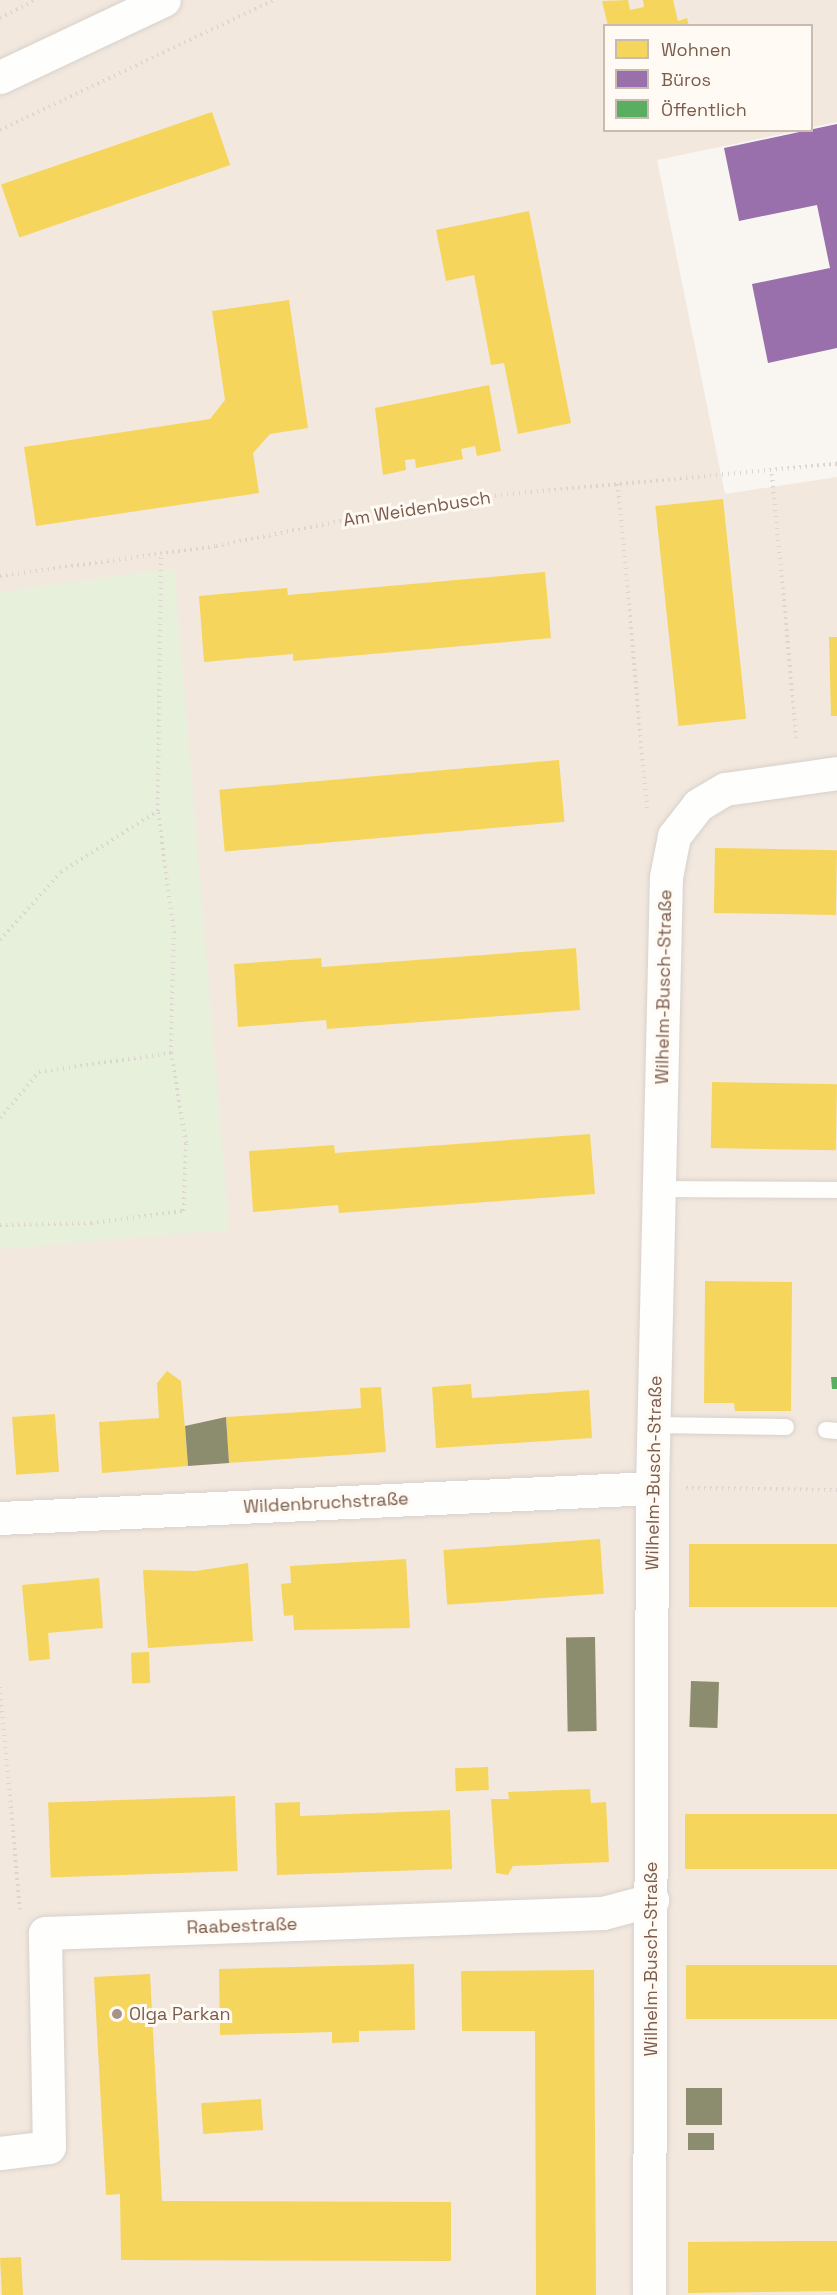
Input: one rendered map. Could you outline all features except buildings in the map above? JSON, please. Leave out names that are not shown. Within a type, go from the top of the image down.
[{"type":"street","points":[[0,77],[165,0]]},
{"type":"street","name":"Wilhelm-Busch-Straße","points":[[649,2295],[652,1488],[666,877],[674,836],[698,805],[725,789],[800,776],[837,773]]},
{"type":"street","name":"Wildenbruchstraße","points":[[0,1518],[652,1488]]},
{"type":"street","name":"Raabestraße","points":[[45,1933],[603,1913],[652,1900]]},
{"type":"street","points":[[0,2153],[49,2147],[45,1933]]},
{"type":"lane","points":[[659,1189],[837,1190]]},
{"type":"lane","points":[[654,1425],[786,1427]]},
{"type":"path","points":[[0,18],[34,0]]},
{"type":"path","points":[[0,130],[274,0]]},
{"type":"path","name":"Am Weidenbusch","points":[[0,576],[161,553],[447,500],[618,484],[772,474],[837,464]]},
{"type":"path","points":[[772,474],[800,776]]},
{"type":"path","points":[[618,484],[648,824],[674,836]]},
{"type":"path","points":[[0,1225],[91,1223],[184,1211],[186,1143],[171,1053],[174,933],[158,811],[161,553]]},
{"type":"path","points":[[0,940],[62,872],[158,811]]},
{"type":"path","points":[[0,1118],[39,1072],[171,1053]]},
{"type":"path","points":[[652,1488],[837,1490]]},
{"type":"path","points":[[0,1687],[21,1916],[45,1933]]},
{"type":"shaded area","points":[[0,0],[837,0],[837,122],[813,127],[813,24],[603,24],[603,132],[791,132],[657,160],[725,494],[837,477],[837,2295],[0,2295]]},
{"type":"green space","points":[[174,568],[229,1230],[0,1249],[0,592]]},
{"type":"place","name":"Olga Parkan","points":[[117,2014]]}]
